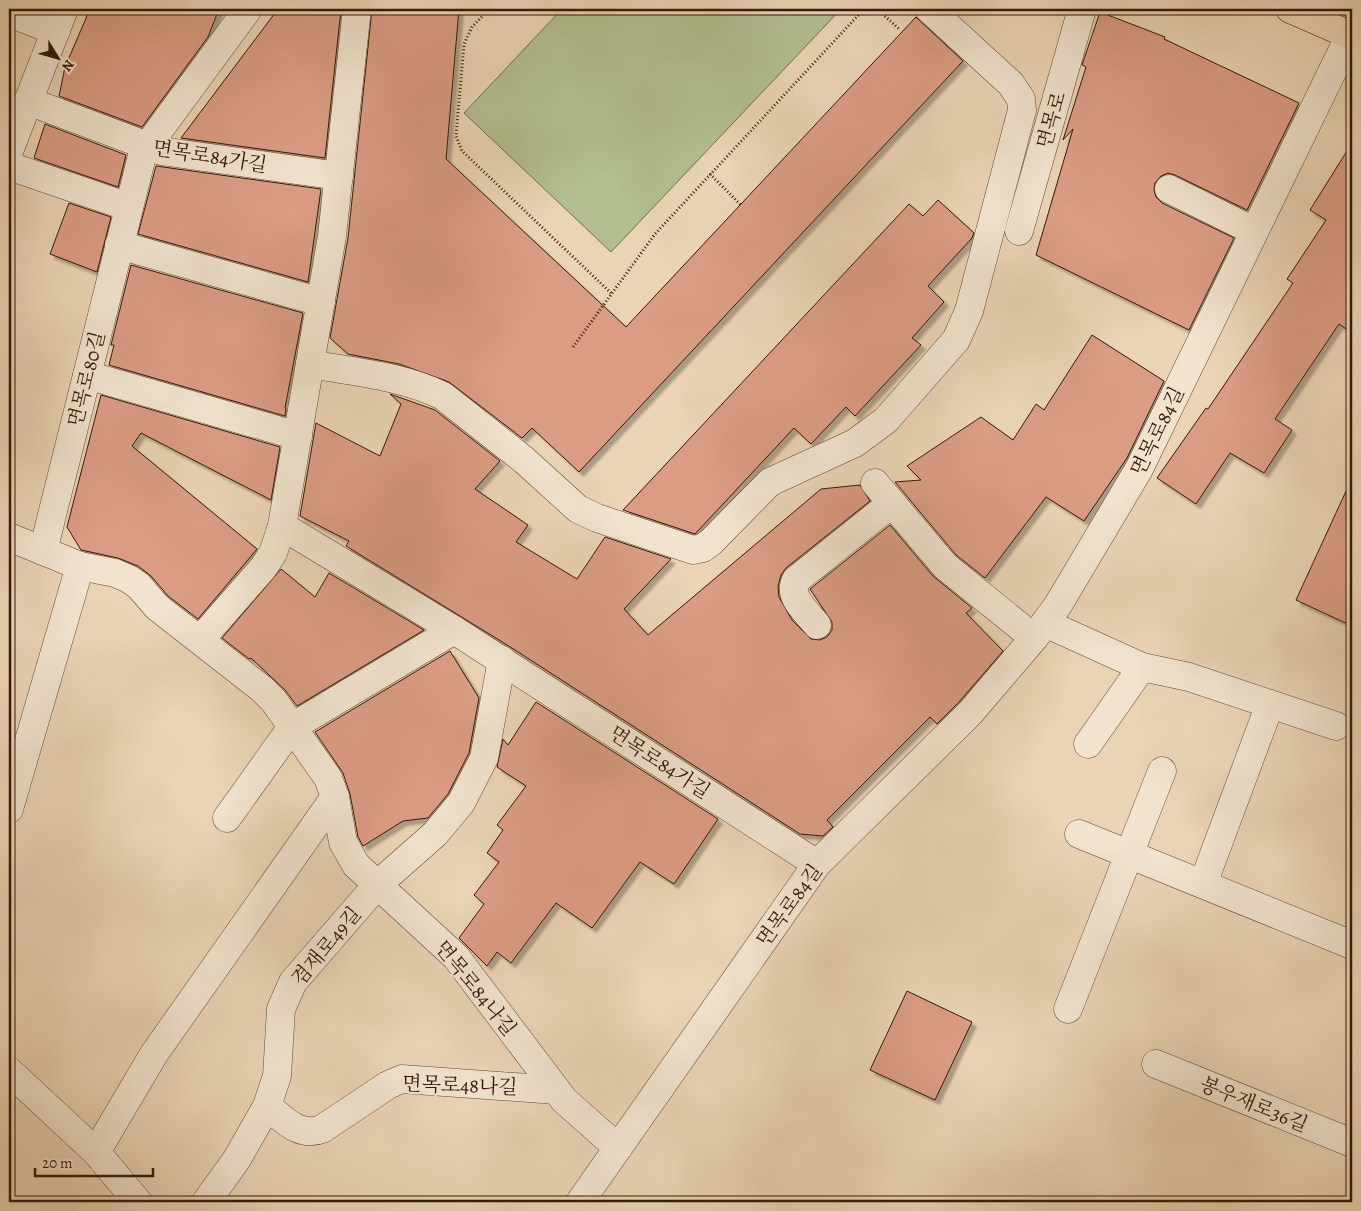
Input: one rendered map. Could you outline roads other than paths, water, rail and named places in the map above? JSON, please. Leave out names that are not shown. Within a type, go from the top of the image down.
[{"type":"main road","points":[[1290,9],[1351,36]]},
{"type":"street","name":"면목로80길","points":[[43,551],[119,244],[146,146],[248,9]]},
{"type":"street","points":[[200,640],[263,568],[273,553],[282,526],[332,236],[357,9]]},
{"type":"street","points":[[310,364],[408,382],[443,396],[504,444],[578,509],[597,518],[693,550],[703,548],[719,535],[770,482],[855,443],[886,420],[938,364],[963,328],[1022,110],[1021,99],[1011,84],[929,9]]},
{"type":"street","name":"면목로","points":[[1019,231],[1082,9]]},
{"type":"street","points":[[9,13],[60,20],[9,151]]},
{"type":"street","name":"면목로84길","points":[[580,1202],[817,864],[970,713],[1040,630],[1100,537],[1139,468],[1351,36]]},
{"type":"street","name":"면목로84가길","points":[[28,101],[146,146],[169,152],[339,176]]},
{"type":"street","points":[[9,166],[129,207]]},
{"type":"street","points":[[1169,189],[1254,231]]},
{"type":"street","points":[[119,244],[321,302]]},
{"type":"street","points":[[87,375],[298,436]]},
{"type":"street","points":[[875,483],[946,566],[1040,630],[1142,667],[1189,677],[1336,726]]},
{"type":"street","points":[[817,624],[795,598],[794,585],[796,580],[892,503]]},
{"type":"street","name":"면목로84가길","points":[[282,526],[502,660],[817,864]]},
{"type":"street","name":"면목로84나길","points":[[9,537],[80,566],[114,573],[129,579],[139,586],[157,608],[262,689],[328,778],[335,797],[346,850],[356,865],[456,957],[556,1090],[572,1108],[618,1148]]},
{"type":"street","points":[[9,809],[80,566]]},
{"type":"street","points":[[227,818],[292,727],[454,630]]},
{"type":"street","points":[[378,884],[435,834],[462,803],[484,758],[502,660]]},
{"type":"street","points":[[1088,744],[1142,667]]},
{"type":"street","points":[[1203,884],[1270,704]]},
{"type":"street","points":[[1068,1009],[1162,771]]},
{"type":"street","points":[[96,1152],[154,1054],[335,797]]},
{"type":"street","points":[[1079,834],[1352,944]]},
{"type":"street","name":"겸재로49길","points":[[206,1202],[237,1158],[267,1106],[277,1076],[278,1024],[286,995],[293,982],[378,884]]},
{"type":"street","name":"봉우재로36길","points":[[1156,1064],[1352,1143]]},
{"type":"street","points":[[9,1071],[96,1152],[138,1202]]},
{"type":"street","name":"면목로48나길","points":[[267,1106],[302,1131],[312,1133],[322,1129],[388,1085],[402,1079],[556,1090]]}]
